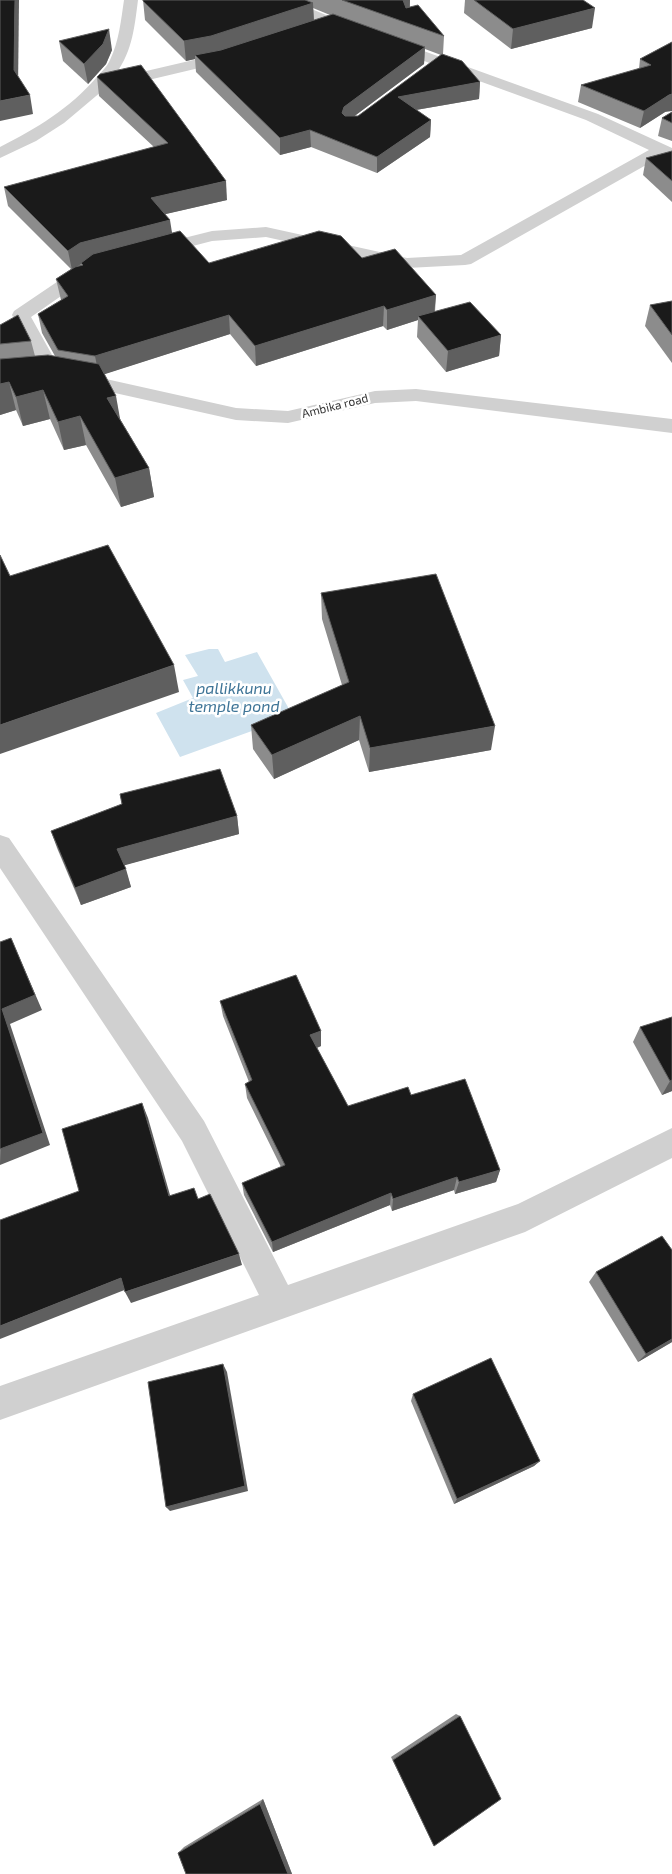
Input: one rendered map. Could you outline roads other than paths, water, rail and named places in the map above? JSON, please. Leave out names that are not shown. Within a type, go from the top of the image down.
[{"type":"street","points":[[0,153],[32,137],[64,116],[98,87],[118,62],[131,0]]},
{"type":"street","points":[[277,0],[333,23],[592,117],[667,152]]},
{"type":"street","points":[[307,32],[333,23]]},
{"type":"street","points":[[98,87],[217,61],[245,52]]},
{"type":"street","points":[[426,71],[440,61]]},
{"type":"street","points":[[639,138],[655,127]]},
{"type":"street","points":[[137,256],[212,236],[266,232],[407,263],[465,260],[667,152]]},
{"type":"street","points":[[54,376],[21,315],[90,268],[108,263]]},
{"type":"street","name":"Ambika road","points":[[0,381],[54,376],[79,379],[236,414],[288,417],[375,397],[416,395],[672,426]]},
{"type":"street","points":[[0,846],[193,1131],[281,1304]]},
{"type":"street","points":[[0,1403],[525,1218],[672,1142]]},
{"type":"water","name":"pallikkunu temple pond","points":[[209,649],[218,649],[225,662],[257,652],[293,716],[180,757],[156,713],[193,698],[183,680],[198,676],[185,655]]}]
